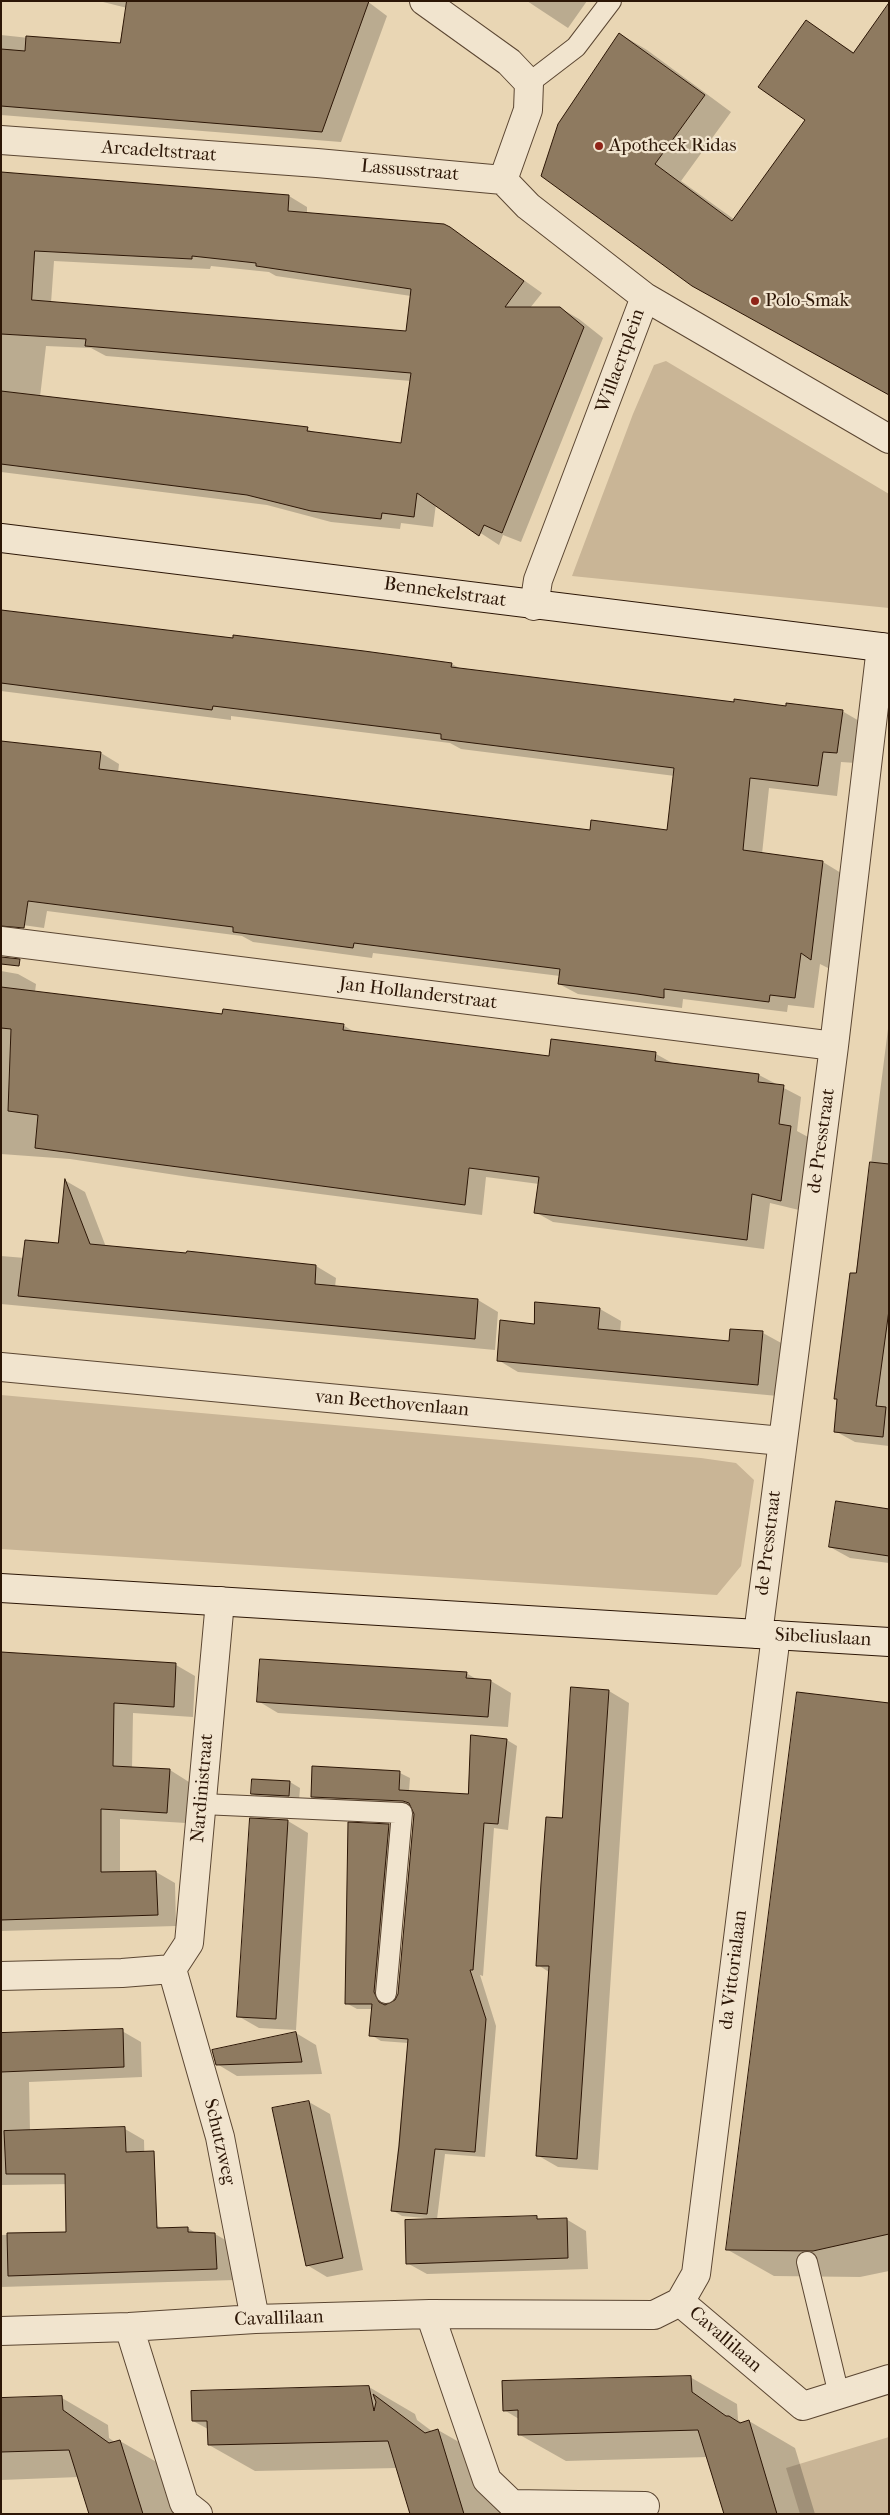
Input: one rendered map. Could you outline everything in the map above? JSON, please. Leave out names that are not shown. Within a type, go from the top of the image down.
[{"type":"street","points":[[424,1],[509,62],[529,83],[528,110],[503,180],[528,206],[645,297]]},
{"type":"street","name":"Arcadeltstraat","points":[[1,140],[316,163]]},
{"type":"street","name":"Lassusstraat","points":[[316,163],[503,180]]},
{"type":"street","name":"Willaertplein","points":[[534,606],[538,580],[645,297],[889,438]]},
{"type":"street","name":"Bennekelstraat","points":[[1,538],[534,606],[885,648]]},
{"type":"street","name":"de Presstraat","points":[[767,1635],[782,1441],[885,648]]},
{"type":"street","name":"Jan Hollanderstraat","points":[[1,941],[834,1046]]},
{"type":"street","name":"van Beethovenlaan","points":[[1,1367],[782,1441]]},
{"type":"street","points":[[1,1588],[767,1635]]},
{"type":"street","name":"Nardinistraat","points":[[172,1969],[189,1943],[220,1601]]},
{"type":"street","name":"Sibeliuslaan","points":[[767,1635],[889,1642]]},
{"type":"street","name":"da Vittorialaan","points":[[680,2302],[696,2274],[767,1635]]},
{"type":"street","points":[[1,1976],[122,1973],[172,1969]]},
{"type":"street","name":"Schutzweg","points":[[172,1969],[220,2137],[255,2319]]},
{"type":"street","name":"Cavallilaan","points":[[1,2331],[128,2327],[255,2319],[430,2314],[654,2315],[680,2302],[803,2406],[889,2379]]},
{"type":"street","points":[[430,2314],[487,2480],[512,2504],[646,2506]]},
{"type":"street","points":[[128,2327],[184,2503],[198,2514]]},
{"type":"lane","points":[[529,83],[576,47],[610,1]]},
{"type":"lane","points":[[202,1804],[402,1813],[386,1993]]},
{"type":"lane","points":[[807,2262],[839,2395]]},
{"type":"shaded area","points":[[666,361],[889,494],[889,608],[572,576],[633,414],[654,365]]},
{"type":"shaded area","points":[[1,1395],[701,1458],[736,1463],[754,1480],[741,1566],[717,1595],[1,1549]]},
{"type":"shaded area","points":[[889,2437],[889,2514],[800,2514],[786,2468]]},
{"type":"building","points":[[127,1],[369,1],[322,132],[1,106],[1,49],[25,51],[26,36],[120,43]]},
{"type":"building","points":[[889,3],[889,395],[692,286],[541,176],[558,124],[619,33],[705,95],[655,164],[732,221],[805,120],[758,87],[806,20],[853,53]]},
{"type":"building","points":[[1,172],[289,195],[288,211],[444,224],[524,281],[505,307],[560,307],[584,327],[502,533],[484,525],[479,536],[417,493],[414,517],[382,513],[381,519],[311,511],[247,495],[1,464],[1,391],[308,427],[307,431],[401,443],[411,373],[85,346],[86,339],[1,334]],"holes":[[[35,251],[192,259],[192,256],[256,263],[256,266],[411,289],[406,331],[32,300]]]},
{"type":"building","points":[[1,610],[233,638],[233,635],[364,651],[452,663],[451,667],[734,702],[734,699],[786,706],[786,703],[843,710],[837,753],[823,752],[818,786],[750,778],[743,850],[823,861],[811,960],[801,953],[795,998],[770,995],[769,1002],[664,989],[664,998],[558,984],[560,969],[354,943],[353,948],[233,932],[233,927],[28,901],[24,928],[1,926],[1,741],[101,752],[99,769],[590,830],[591,820],[667,830],[674,768],[441,739],[441,734],[213,706],[212,710],[1,683]]},
{"type":"building","points":[[1,957],[20,959],[19,966],[1,964]]},
{"type":"building","points":[[1,987],[222,1014],[223,1009],[344,1024],[343,1030],[549,1056],[551,1039],[656,1052],[655,1061],[759,1074],[758,1082],[784,1085],[779,1124],[791,1126],[781,1201],[752,1194],[747,1240],[534,1213],[539,1177],[469,1168],[465,1205],[35,1148],[38,1115],[8,1111],[11,1029],[1,1028]]},
{"type":"building","points":[[870,1162],[889,1164],[889,1310],[876,1406],[886,1407],[883,1437],[834,1432],[837,1399],[834,1399],[850,1273],[856,1273]]},
{"type":"building","points":[[65,1179],[90,1244],[186,1253],[187,1251],[316,1265],[315,1284],[478,1299],[475,1339],[18,1296],[25,1240],[58,1243]]},
{"type":"building","points":[[535,1302],[600,1308],[598,1329],[729,1341],[730,1329],[763,1331],[758,1385],[497,1361],[500,1320],[534,1324]]},
{"type":"building","points":[[836,1501],[889,1509],[889,1556],[829,1547]]},
{"type":"building","points":[[1,1652],[176,1663],[174,1707],[114,1703],[113,1766],[170,1769],[167,1813],[101,1809],[101,1872],[156,1871],[158,1915],[1,1920]]},
{"type":"building","points":[[260,1659],[467,1672],[466,1678],[491,1680],[488,1717],[257,1702]]},
{"type":"building","points":[[571,1687],[609,1690],[577,2159],[536,2156],[549,1966],[536,1966],[541,1883],[546,1817],[562,1818]]},
{"type":"building","points":[[797,1692],[889,1703],[889,2234],[813,2251],[726,2250]]},
{"type":"building","points":[[471,1735],[507,1739],[498,1824],[484,1823],[473,1970],[470,1970],[486,2019],[475,2152],[435,2149],[427,2214],[391,2211],[399,2146],[408,2039],[369,2036],[372,2004],[345,2004],[348,1822],[389,1824],[374,1992],[379,2002],[385,2005],[395,2000],[398,1994],[414,1814],[409,1803],[403,1801],[311,1797],[312,1766],[400,1771],[399,1790],[468,1794]]},
{"type":"building","points":[[252,1779],[290,1781],[289,1796],[251,1794]]},
{"type":"building","points":[[250,1818],[288,1820],[276,2019],[237,2017]]},
{"type":"building","points":[[123,2029],[124,2067],[1,2072],[1,2033]]},
{"type":"building","points":[[296,2032],[302,2062],[216,2065],[212,2050]]},
{"type":"building","points":[[309,2101],[343,2258],[306,2266],[272,2108]]},
{"type":"building","points":[[125,2127],[126,2152],[154,2151],[157,2228],[188,2227],[188,2232],[215,2233],[217,2269],[8,2276],[7,2233],[66,2232],[65,2174],[6,2174],[4,2131]]},
{"type":"building","points":[[537,2216],[537,2219],[567,2218],[568,2258],[406,2264],[405,2220]]},
{"type":"building","points":[[691,2376],[692,2392],[726,2416],[740,2423],[749,2420],[777,2514],[724,2514],[698,2430],[518,2435],[518,2410],[503,2411],[502,2381]]},
{"type":"building","points":[[369,2386],[374,2411],[376,2402],[373,2394],[425,2433],[438,2429],[464,2514],[410,2514],[388,2441],[208,2445],[207,2421],[192,2421],[191,2391]]},
{"type":"building","points":[[62,2396],[63,2410],[109,2443],[120,2440],[143,2514],[89,2514],[69,2450],[1,2452],[1,2398]]},
{"type":"place","name":"Apotheek Ridas","points":[[599,146]]},
{"type":"place","name":"Polo-Smak","points":[[755,301]]}]
